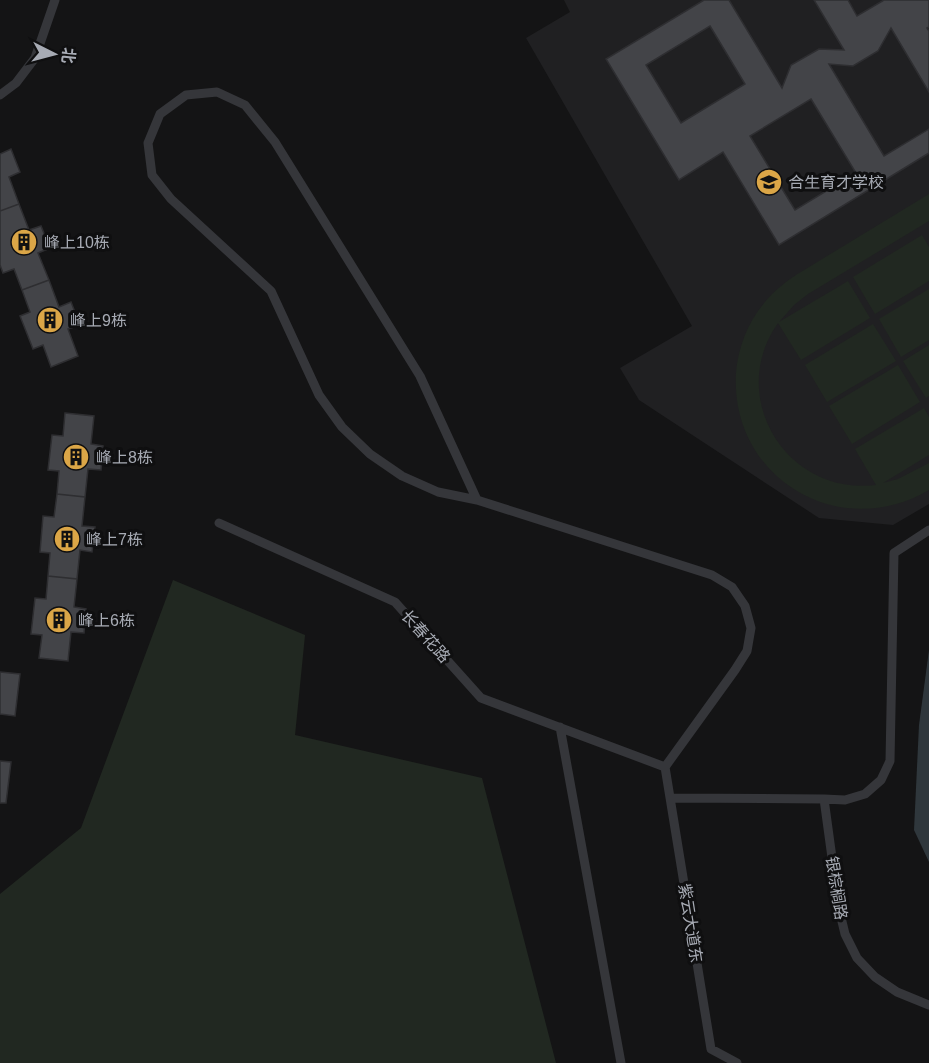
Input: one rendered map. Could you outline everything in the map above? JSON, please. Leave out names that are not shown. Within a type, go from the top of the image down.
[{"type":"lane","points":[[0,95],[16,83],[35,58],[55,0]]},
{"type":"lane","points":[[477,500],[420,376],[275,142],[245,105],[217,92],[186,95],[160,114],[148,143],[152,174],[171,199],[271,291],[319,395],[342,427],[370,454],[402,476],[438,492],[477,500],[712,575],[732,587],[745,606],[751,628],[747,651],[665,767]]},
{"type":"lane","name":"长春花路","points":[[219,523],[395,602],[481,698],[665,767]]},
{"type":"lane","points":[[671,798],[845,800],[865,794],[881,780],[890,761],[894,553],[929,530]]},
{"type":"lane","points":[[560,727],[621,1063]]},
{"type":"lane","name":"紫云大道东","points":[[665,767],[711,1050],[737,1063]]},
{"type":"lane","name":"银棕榈路","points":[[824,799],[838,909],[845,934],[857,958],[875,977],[897,992],[929,1005]]},
{"type":"shaded area","name":"合生育才学校","points":[[564,0],[929,0],[929,504],[893,525],[819,518],[639,400],[620,368],[692,326],[526,38],[570,12]]},
{"type":"shaded area","points":[[929,194],[929,221],[808,294],[794,305],[779,322],[848,281],[870,318],[801,360],[778,323],[764,351],[759,381],[762,409],[774,436],[792,458],[815,475],[844,484],[876,485],[855,449],[924,408],[929,417],[929,455],[883,483],[898,479],[929,463],[929,490],[895,504],[860,509],[827,504],[796,491],[771,470],[751,443],[739,410],[736,373],[739,354],[749,326],[759,309],[783,284]]},
{"type":"shaded area","points":[[922,235],[929,247],[929,281],[875,314],[853,277]]},
{"type":"shaded area","points":[[929,289],[929,340],[901,357],[879,319]]},
{"type":"shaded area","points":[[873,324],[896,361],[827,402],[805,365]]},
{"type":"shaded area","points":[[929,345],[929,396],[926,398],[903,361]]},
{"type":"shaded area","points":[[898,365],[920,402],[852,444],[829,406]]},
{"type":"shaded area","points":[[173,580],[305,635],[295,735],[482,778],[556,1063],[0,1063],[0,894],[81,828]]},
{"type":"shaded area","points":[[929,650],[929,862],[914,830],[919,725]]},
{"type":"building","points":[[704,0],[729,0],[782,88],[791,65],[819,49],[844,50],[814,0],[848,0],[857,16],[884,0],[929,0],[929,27],[927,28],[929,31],[929,92],[891,28],[878,51],[853,66],[829,64],[884,156],[929,129],[929,153],[779,245],[723,152],[679,180],[606,59]],"holes":[[[710,26],[745,84],[681,123],[646,65]],[[811,99],[856,173],[795,210],[750,136]]]},
{"type":"building","points":[[11,149],[20,172],[9,177],[19,204],[0,211],[0,154]]},
{"type":"building","name":"峰上10栋","points":[[19,204],[29,230],[41,226],[50,248],[38,253],[49,280],[22,290],[14,269],[3,273],[0,265],[0,211]]},
{"type":"building","name":"峰上9栋","points":[[49,280],[59,307],[71,302],[80,325],[68,329],[78,356],[51,367],[43,345],[33,349],[20,316],[30,312],[22,290]]},
{"type":"building","name":"峰上8栋","points":[[65,413],[94,416],[91,444],[103,446],[101,470],[88,469],[85,497],[57,494],[59,471],[48,470],[52,435],[63,436]]},
{"type":"building","name":"峰上7栋","points":[[57,494],[85,497],[82,526],[95,527],[92,552],[80,550],[77,579],[48,576],[50,553],[40,552],[43,516],[54,517]]},
{"type":"building","name":"峰上6栋","points":[[48,576],[77,579],[74,607],[86,609],[84,633],[71,632],[68,661],[39,658],[42,635],[31,634],[35,598],[46,599]]},
{"type":"building","points":[[0,672],[20,674],[15,716],[0,714]]},
{"type":"building","points":[[0,761],[11,762],[6,803],[0,803]]},
{"type":"place","name":"合生育才学校","points":[[769,182]]},
{"type":"place","name":"峰上10栋","points":[[24,242]]},
{"type":"place","name":"峰上9栋","points":[[50,320]]},
{"type":"place","name":"峰上8栋","points":[[76,457]]},
{"type":"place","name":"峰上7栋","points":[[67,539]]},
{"type":"place","name":"峰上6栋","points":[[59,620]]}]
